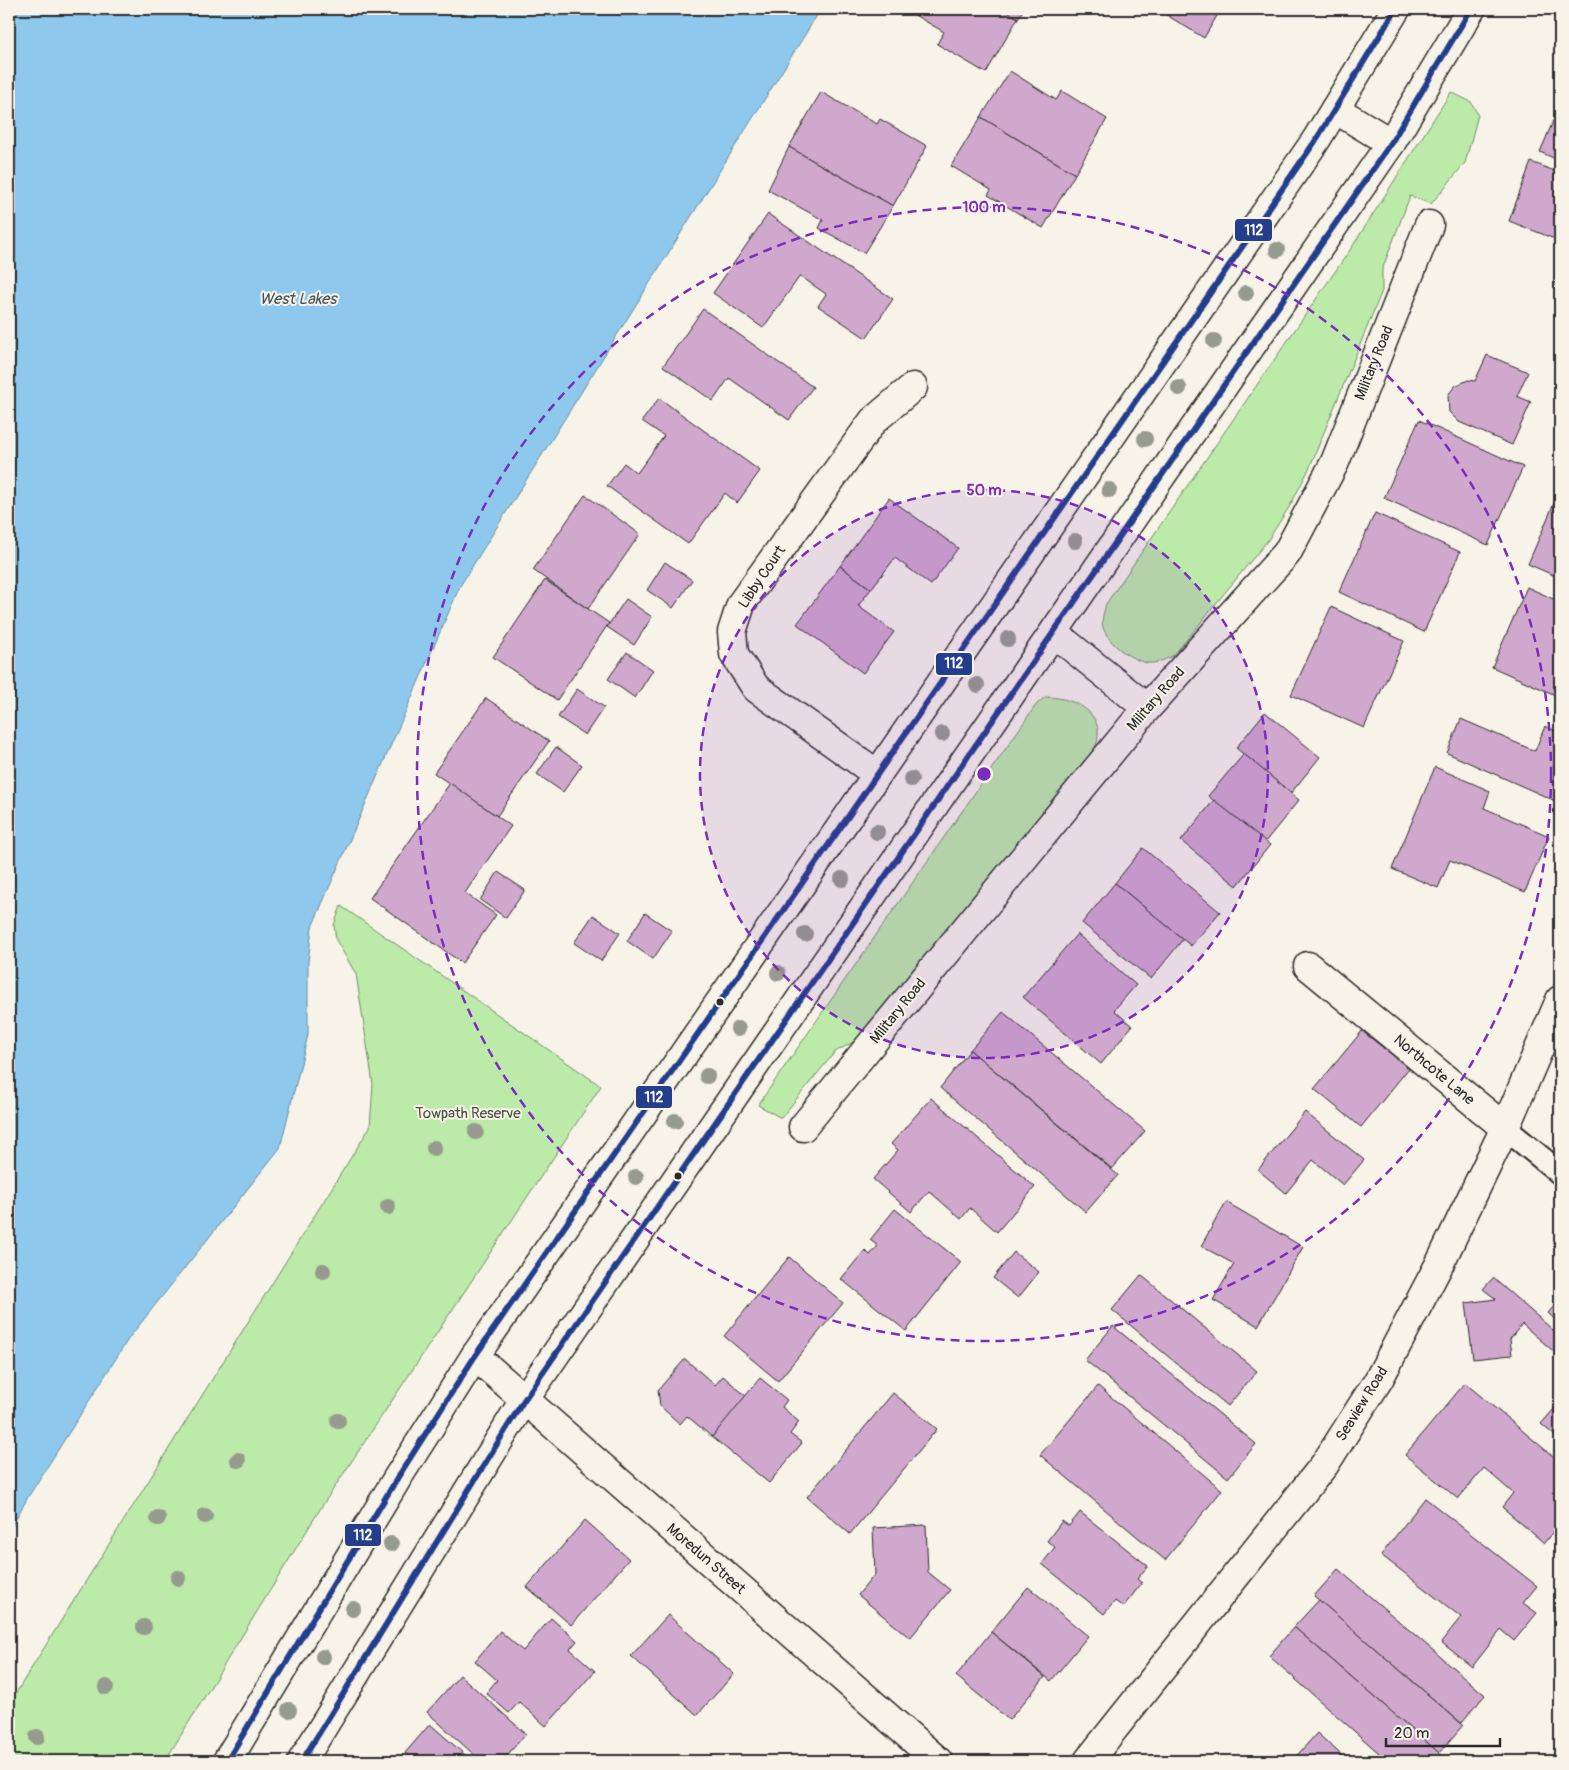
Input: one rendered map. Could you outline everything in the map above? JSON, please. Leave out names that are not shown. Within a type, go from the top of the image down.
[{"type":"main road","points":[[227,1761],[398,1477],[475,1356],[1316,140],[1396,9]]},
{"type":"main road","points":[[302,1761],[524,1400],[1391,143],[1472,9]]},
{"type":"main road","points":[[1335,108],[1391,143]]},
{"type":"main road","name":"Military Road","points":[[804,1127],[1147,708],[1287,553],[1335,462],[1429,225]]},
{"type":"main road","name":"Libby Court","points":[[877,774],[756,688],[734,654],[732,632],[741,604],[873,421],[914,387]]},
{"type":"main road","points":[[1054,633],[1147,708]]},
{"type":"main road","name":"Northcote Lane","points":[[1308,966],[1505,1128]]},
{"type":"main road","name":"Seaview Road","points":[[1088,1761],[1325,1464],[1379,1379],[1440,1264],[1505,1128],[1560,1000]]},
{"type":"main road","name":"Moredun Street","points":[[475,1356],[938,1761]]},
{"type":"lane","name":"Northcote Lane","points":[[1505,1128],[1560,1173]]},
{"type":"green space","points":[[1451,92],[1471,102],[1478,115],[1465,163],[1431,204],[1410,196],[1382,270],[1382,291],[1309,469],[1291,504],[1268,540],[1174,655],[1161,661],[1148,663],[1128,655],[1115,645],[1103,627],[1102,621],[1106,604],[1352,247]]},
{"type":"green space","points":[[1045,697],[1068,700],[1087,710],[1094,718],[1097,727],[1098,738],[1094,751],[855,1041],[835,1052],[781,1118],[758,1105],[1036,705]]},
{"type":"green space","name":"Towpath Reserve","points":[[341,906],[601,1086],[322,1506],[165,1761],[9,1761],[9,1704],[370,1127],[373,1084],[356,974],[336,940],[334,925]]},
{"type":"water","name":"West Lakes","points":[[9,9],[821,9],[460,586],[312,927],[308,962],[308,1035],[280,1148],[129,1338],[28,1497],[9,1531]]},
{"type":"building","points":[[904,9],[1003,9],[1018,18],[986,73],[937,44],[944,32]]},
{"type":"building","points":[[1003,9],[1024,9],[1018,18]]},
{"type":"building","points":[[1162,9],[1221,9],[1204,38],[1160,11]]},
{"type":"building","points":[[1010,71],[1056,100],[1062,91],[1107,119],[1075,174],[981,117]]},
{"type":"building","points":[[821,92],[877,124],[880,119],[927,146],[893,206],[789,147]]},
{"type":"building","points":[[1560,105],[1560,161],[1540,152]]},
{"type":"building","points":[[981,117],[1075,174],[1043,228],[988,195],[991,190],[951,166]]},
{"type":"building","points":[[789,147],[893,206],[864,253],[819,228],[823,220],[768,190]]},
{"type":"building","points":[[1531,162],[1560,173],[1560,241],[1509,221]]},
{"type":"building","points":[[768,214],[893,299],[866,338],[818,306],[826,294],[800,276],[763,328],[713,293]]},
{"type":"building","points":[[703,309],[813,387],[789,420],[729,378],[713,401],[663,366]]},
{"type":"building","points":[[1487,355],[1528,372],[1517,396],[1531,402],[1512,445],[1459,422],[1449,412],[1448,395],[1455,386],[1468,380],[1475,381]]},
{"type":"building","points":[[659,398],[760,471],[737,503],[725,493],[688,544],[607,486],[624,463],[637,473],[664,436],[642,421]]},
{"type":"building","points":[[1419,420],[1523,467],[1488,545],[1384,498]]},
{"type":"building","points":[[1560,489],[1560,578],[1528,564]]},
{"type":"building","points":[[585,495],[640,534],[588,609],[533,570]]},
{"type":"building","points":[[889,498],[958,548],[931,585],[895,558],[871,589],[840,566]]},
{"type":"building","points":[[1375,513],[1460,552],[1424,632],[1339,592]]},
{"type":"building","points":[[665,562],[692,580],[673,608],[647,590]]},
{"type":"building","points":[[840,566],[871,589],[858,606],[894,632],[863,673],[797,624]]},
{"type":"building","points":[[545,580],[609,623],[557,700],[493,657]]},
{"type":"building","points":[[1527,587],[1560,602],[1560,697],[1492,667]]},
{"type":"building","points":[[626,599],[652,617],[634,645],[607,627]]},
{"type":"building","points":[[1331,607],[1404,641],[1364,728],[1291,695]]},
{"type":"building","points":[[627,652],[653,670],[635,698],[608,679]]},
{"type":"building","points":[[577,689],[604,707],[585,735],[558,717]]},
{"type":"building","points":[[486,698],[549,741],[497,816],[434,773]]},
{"type":"building","points":[[1265,712],[1320,757],[1291,793],[1236,748]]},
{"type":"building","points":[[1461,719],[1535,751],[1545,726],[1560,733],[1560,803],[1447,753]]},
{"type":"building","points":[[556,747],[582,765],[563,792],[537,774]]},
{"type":"building","points":[[1244,754],[1299,800],[1265,842],[1208,796]]},
{"type":"building","points":[[1435,767],[1490,791],[1484,808],[1549,836],[1525,892],[1450,860],[1438,888],[1392,869]]},
{"type":"building","points":[[450,783],[511,826],[465,893],[496,915],[462,963],[370,898]]},
{"type":"building","points":[[1214,800],[1270,845],[1237,886],[1181,841]]},
{"type":"building","points":[[1143,848],[1220,912],[1191,946],[1115,883]]},
{"type":"building","points":[[498,872],[525,890],[506,918],[480,900]]},
{"type":"building","points":[[1115,883],[1183,939],[1151,979],[1082,923]]},
{"type":"building","points":[[645,913],[672,931],[653,959],[627,941]]},
{"type":"building","points":[[593,915],[620,933],[601,961],[574,943]]},
{"type":"building","points":[[1077,934],[1136,985],[1114,1010],[1132,1026],[1101,1064],[1023,997]]},
{"type":"building","points":[[1003,1012],[1145,1131],[1112,1169],[970,1050]]},
{"type":"building","points":[[1362,1031],[1409,1068],[1361,1127],[1314,1089]]},
{"type":"building","points":[[970,1050],[1118,1175],[1086,1212],[940,1088]]},
{"type":"building","points":[[931,1098],[1035,1187],[997,1232],[970,1208],[961,1219],[929,1191],[911,1212],[873,1179],[898,1150],[891,1144]]},
{"type":"building","points":[[1305,1112],[1364,1160],[1343,1185],[1313,1160],[1286,1193],[1258,1170]]},
{"type":"building","points":[[1226,1202],[1303,1247],[1258,1326],[1213,1300],[1234,1264],[1201,1246]]},
{"type":"building","points":[[895,1209],[961,1262],[906,1331],[841,1279],[865,1250],[870,1255],[878,1246],[870,1240]]},
{"type":"building","points":[[1014,1252],[1039,1272],[1018,1298],[993,1278]]},
{"type":"building","points":[[789,1257],[843,1303],[778,1381],[724,1336]]},
{"type":"building","points":[[1141,1275],[1257,1371],[1228,1406],[1112,1310]]},
{"type":"building","points":[[1493,1278],[1560,1336],[1560,1357],[1522,1324],[1510,1339],[1512,1355],[1473,1359],[1466,1303],[1496,1299],[1483,1289]]},
{"type":"building","points":[[1560,1299],[1560,1324],[1548,1313]]},
{"type":"building","points":[[1113,1326],[1256,1444],[1228,1478],[1085,1360]]},
{"type":"building","points":[[685,1359],[715,1385],[723,1376],[747,1397],[712,1437],[687,1416],[680,1424],[660,1406],[658,1390]]},
{"type":"building","points":[[760,1378],[787,1400],[782,1407],[799,1422],[790,1434],[802,1443],[769,1483],[712,1437]]},
{"type":"building","points":[[1465,1383],[1560,1462],[1560,1523],[1544,1543],[1502,1507],[1513,1493],[1484,1468],[1458,1499],[1405,1455]]},
{"type":"building","points":[[1098,1386],[1222,1490],[1165,1560],[1040,1455]]},
{"type":"building","points":[[893,1393],[937,1429],[850,1534],[807,1497]]},
{"type":"building","points":[[1560,1402],[1560,1440],[1541,1424]]},
{"type":"building","points":[[1425,1498],[1537,1586],[1523,1603],[1537,1613],[1514,1641],[1501,1630],[1472,1667],[1441,1642],[1461,1617],[1381,1555]]},
{"type":"building","points":[[1080,1512],[1148,1566],[1137,1579],[1142,1583],[1123,1607],[1115,1601],[1104,1614],[1042,1564],[1055,1547],[1047,1541],[1062,1521],[1069,1526]]},
{"type":"building","points":[[585,1520],[629,1559],[571,1625],[527,1587]]},
{"type":"building","points":[[926,1525],[928,1572],[950,1590],[910,1638],[858,1595],[875,1574],[873,1528]]},
{"type":"building","points":[[1338,1569],[1485,1695],[1461,1723],[1314,1596]]},
{"type":"building","points":[[1028,1587],[1088,1636],[1051,1681],[991,1632]]},
{"type":"building","points":[[1319,1600],[1463,1725],[1439,1753],[1294,1627]]},
{"type":"building","points":[[668,1615],[734,1674],[697,1715],[631,1656]]},
{"type":"building","points":[[551,1618],[577,1641],[570,1649],[595,1671],[546,1726],[519,1702],[509,1713],[486,1693],[497,1680],[475,1661],[500,1631],[523,1651]]},
{"type":"building","points":[[1294,1627],[1445,1758],[1442,1761],[1388,1761],[1269,1656]]},
{"type":"building","points":[[991,1632],[1045,1677],[1009,1720],[956,1676]]},
{"type":"building","points":[[460,1675],[526,1734],[502,1761],[481,1761],[427,1712]]},
{"type":"building","points":[[430,1724],[472,1761],[414,1761],[405,1753]]},
{"type":"building","points":[[1317,1733],[1348,1761],[1292,1761]]},
{"type":"transit line","name":"112","points":[[227,1761],[398,1477],[475,1356],[1316,140],[1396,9]]},
{"type":"transit line","name":"112","points":[[302,1761],[524,1400],[1391,143],[1471,9]]}]
